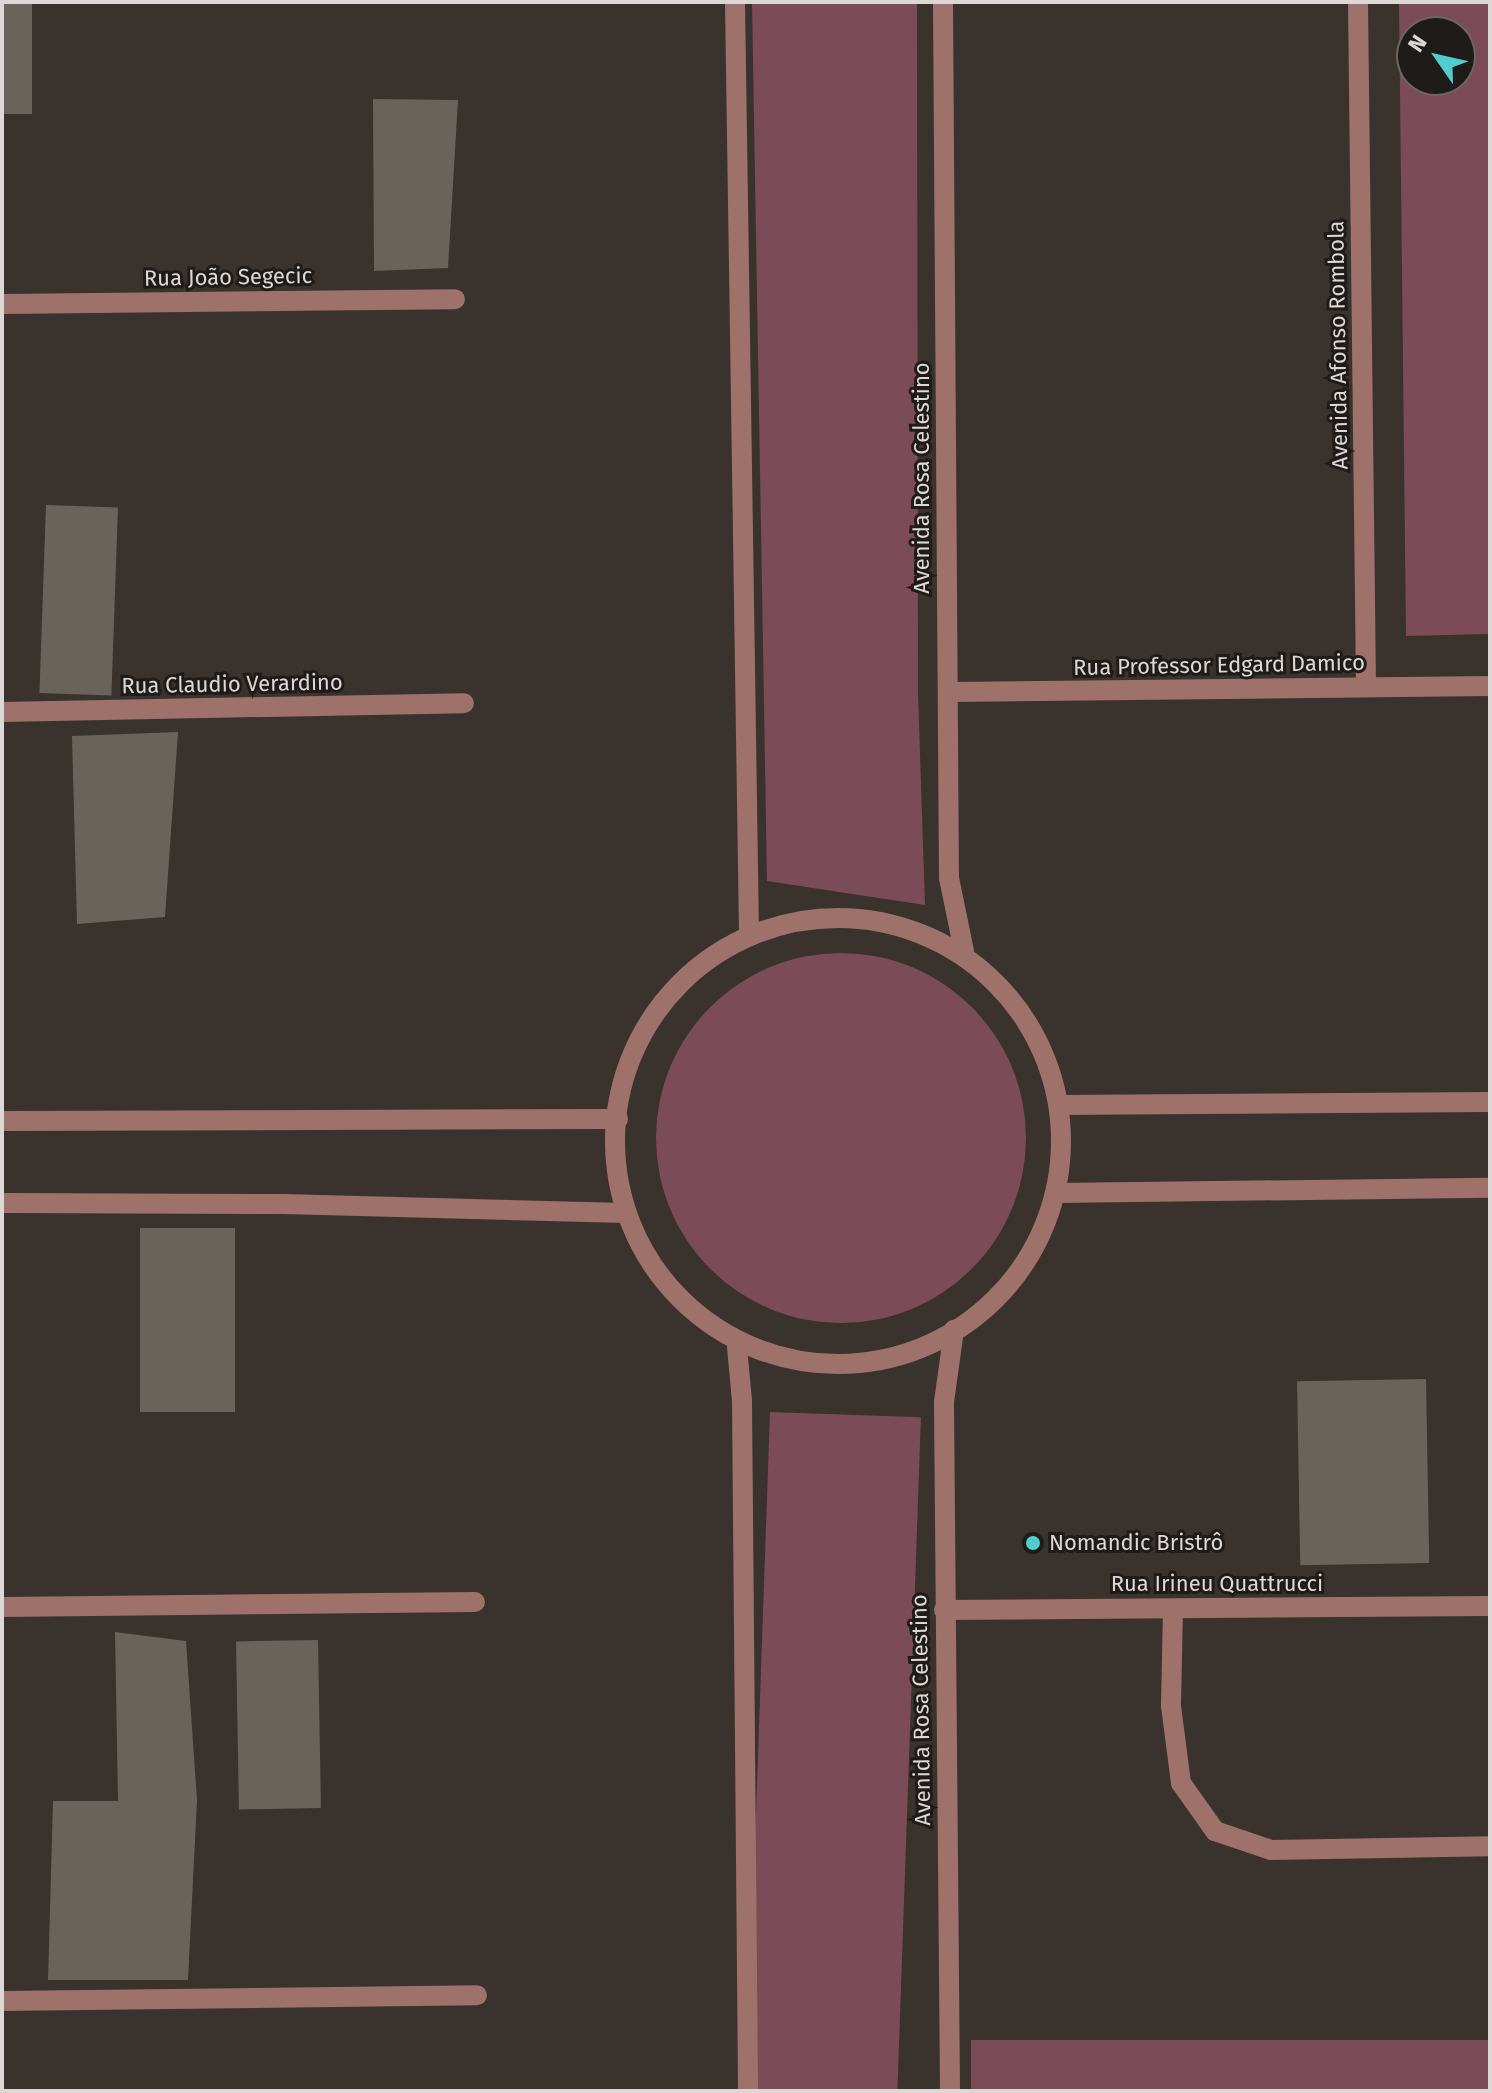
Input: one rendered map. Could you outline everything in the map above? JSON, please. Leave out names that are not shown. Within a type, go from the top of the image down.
[{"type":"street","points":[[735,2],[749,935]]},
{"type":"street","name":"Avenida Rosa Celestino","points":[[943,2],[949,878],[964,951]]},
{"type":"street","name":"Avenida Afonso Rombola","points":[[1358,2],[1366,687]]},
{"type":"street","name":"Rua João Segecic","points":[[2,304],[455,299]]},
{"type":"street","name":"Rua Professor Edgard Damico","points":[[948,692],[1490,686]]},
{"type":"street","name":"Rua Claudio Verardino","points":[[2,712],[464,703]]},
{"type":"street","points":[[825,915],[891,921],[964,951],[1033,1023],[1059,1105],[1056,1193],[1019,1278],[934,1346],[858,1367],[783,1361],[737,1347],[663,1283],[625,1213],[614,1136],[631,1056],[683,978],[749,935],[825,915]]},
{"type":"street","points":[[1059,1105],[1490,1102]]},
{"type":"street","points":[[2,1121],[618,1119]]},
{"type":"street","points":[[1056,1193],[1490,1188]]},
{"type":"street","points":[[2,1203],[283,1204],[625,1213]]},
{"type":"street","name":"Avenida Rosa Celestino","points":[[950,2091],[944,1402],[954,1330]]},
{"type":"street","points":[[737,1347],[742,1401],[748,2091]]},
{"type":"street","points":[[2,1607],[475,1602]]},
{"type":"street","name":"Rua Irineu Quattrucci","points":[[944,1610],[1490,1606]]},
{"type":"street","points":[[1173,1609],[1171,1706],[1181,1783],[1215,1831],[1271,1850],[1490,1846]]},
{"type":"street","points":[[2,2001],[477,1995]]},
{"type":"shaded area","points":[[752,2],[917,2],[918,693],[925,905],[767,881]]},
{"type":"shaded area","points":[[1399,2],[1490,2],[1490,634],[1406,636],[1400,96],[1476,96],[1476,16],[1399,16]]},
{"type":"shaded area","points":[[841,953],[877,956],[912,967],[944,984],[972,1007],[995,1035],[1012,1067],[1023,1102],[1026,1138],[1023,1174],[1012,1209],[995,1241],[972,1269],[944,1292],[912,1309],[877,1320],[841,1323],[805,1320],[770,1309],[738,1292],[710,1269],[687,1241],[670,1209],[659,1174],[656,1138],[659,1102],[670,1067],[687,1035],[710,1007],[738,984],[770,967],[805,956]]},
{"type":"shaded area","points":[[770,1412],[921,1417],[897,2091],[746,2091]]},
{"type":"shaded area","points":[[971,2040],[1490,2040],[1490,2091],[971,2091]]},
{"type":"building","points":[[2,2],[32,2],[32,114],[2,114]]},
{"type":"building","points":[[373,99],[458,100],[448,268],[374,271]]},
{"type":"building","points":[[46,505],[118,508],[111,695],[39,693]]},
{"type":"building","points":[[178,732],[165,917],[77,924],[72,736]]},
{"type":"building","points":[[140,1228],[235,1228],[235,1412],[140,1412]]},
{"type":"building","points":[[1426,1379],[1429,1563],[1300,1565],[1297,1381]]},
{"type":"building","points":[[115,1632],[186,1641],[197,1800],[188,1980],[48,1980],[53,1801],[118,1801]]},
{"type":"building","points":[[318,1640],[321,1808],[239,1809],[236,1641]]},
{"type":"place","name":"Nomandic Bristrô","points":[[1033,1543]]}]
